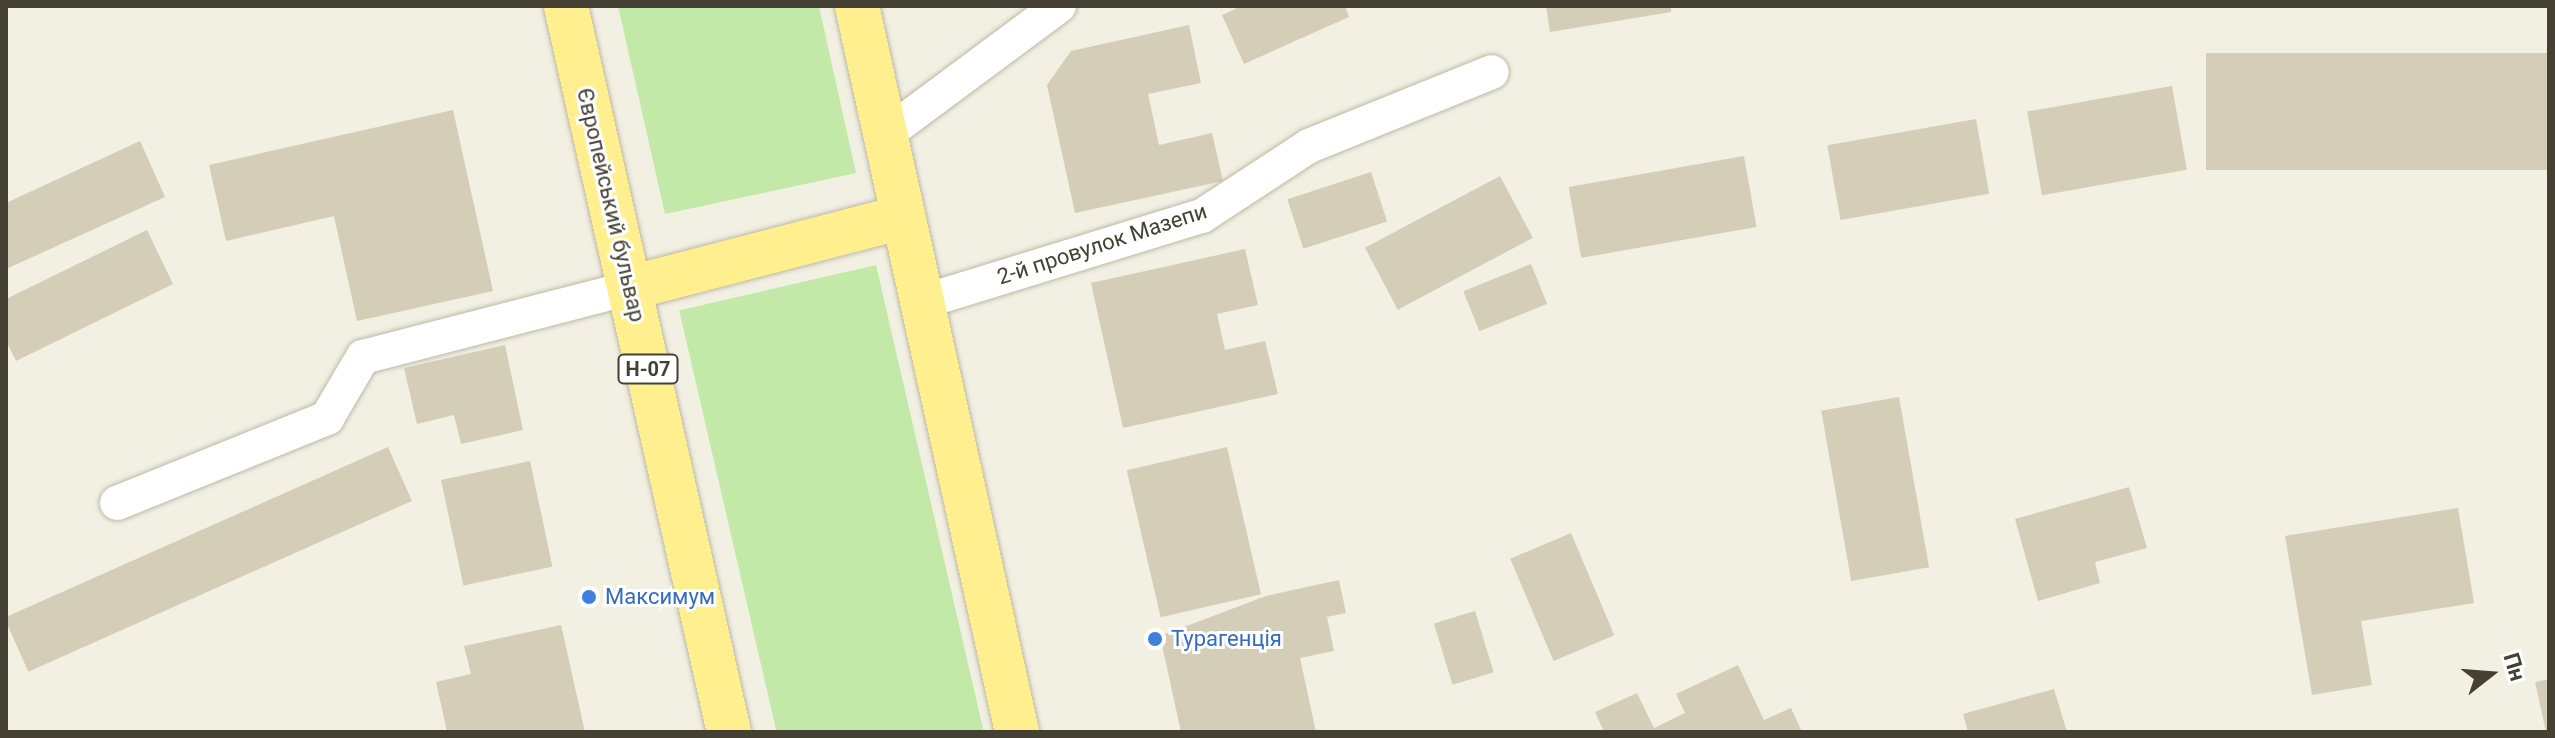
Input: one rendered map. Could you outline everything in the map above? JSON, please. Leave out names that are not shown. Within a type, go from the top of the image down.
[{"type":"main road","name":"Європейський бульвар","points":[[566,6],[729,732]]},
{"type":"main road","points":[[857,6],[1017,732]]},
{"type":"main road","points":[[630,288],[903,217]]},
{"type":"lane","points":[[885,135],[1059,6]]},
{"type":"lane","name":"2-й провулок Мазепи","points":[[922,302],[1202,216],[1309,146],[1492,72]]},
{"type":"lane","points":[[117,503],[327,418],[363,357],[630,288]]},
{"type":"green space","points":[[618,6],[819,6],[856,173],[665,214]]},
{"type":"green space","points":[[876,265],[984,732],[777,732],[679,310]]},
{"type":"building","points":[[1242,6],[1345,6],[1349,17],[1244,64],[1222,15]]},
{"type":"building","points":[[1546,6],[1671,6],[1671,12],[1550,32]]},
{"type":"building","points":[[1189,25],[1201,83],[1148,94],[1159,145],[1212,133],[1223,181],[1075,213],[1047,85],[1071,51]]},
{"type":"building","points":[[2206,53],[2549,53],[2549,170],[2206,170]]},
{"type":"building","points":[[2172,86],[2187,170],[2042,195],[2027,112]]},
{"type":"building","points":[[453,110],[493,291],[357,321],[334,216],[226,241],[209,165]]},
{"type":"building","points":[[1976,119],[1989,194],[1840,220],[1827,145]]},
{"type":"building","points":[[140,141],[165,197],[6,269],[6,203]]},
{"type":"building","points":[[1744,156],[1757,227],[1581,258],[1569,187]]},
{"type":"building","points":[[1371,172],[1387,221],[1303,249],[1287,199]]},
{"type":"building","points":[[1500,176],[1533,238],[1398,310],[1365,248]]},
{"type":"building","points":[[147,230],[173,284],[16,361],[6,341],[6,299]]},
{"type":"building","points":[[1245,249],[1258,305],[1217,314],[1225,350],[1265,341],[1278,394],[1123,428],[1091,283]]},
{"type":"building","points":[[1531,264],[1547,304],[1479,331],[1463,291]]},
{"type":"building","points":[[505,345],[523,430],[461,444],[454,415],[417,424],[404,368]]},
{"type":"building","points":[[1899,397],[1929,567],[1851,581],[1821,411]]},
{"type":"building","points":[[388,447],[412,501],[28,672],[6,617]]},
{"type":"building","points":[[1227,447],[1261,594],[1161,617],[1127,470]]},
{"type":"building","points":[[530,461],[552,567],[463,586],[441,480]]},
{"type":"building","points":[[2129,487],[2147,548],[2095,562],[2100,583],[2038,601],[2015,519]]},
{"type":"building","points":[[2458,508],[2474,603],[2361,621],[2372,685],[2312,695],[2285,536]]},
{"type":"building","points":[[1571,533],[1614,635],[1554,661],[1510,559]]},
{"type":"building","points":[[1339,580],[1346,613],[1327,617],[1334,651],[1300,658],[1316,732],[1181,732],[1160,636],[1266,596]]},
{"type":"building","points":[[1475,611],[1494,672],[1453,685],[1434,624]]},
{"type":"building","points":[[561,625],[585,732],[447,732],[436,682],[471,674],[464,646]]},
{"type":"building","points":[[1738,665],[1764,720],[1791,708],[1802,732],[1604,732],[1595,712],[1637,693],[1654,728],[1685,713],[1676,694]]},
{"type":"building","points":[[2549,679],[2549,732],[2546,732],[2535,682]]},
{"type":"building","points":[[2054,689],[2067,732],[1968,732],[1963,714]]},
{"type":"place","name":"Максимум","points":[[589,597]]},
{"type":"place","name":"Турагенція","points":[[1155,639]]}]
